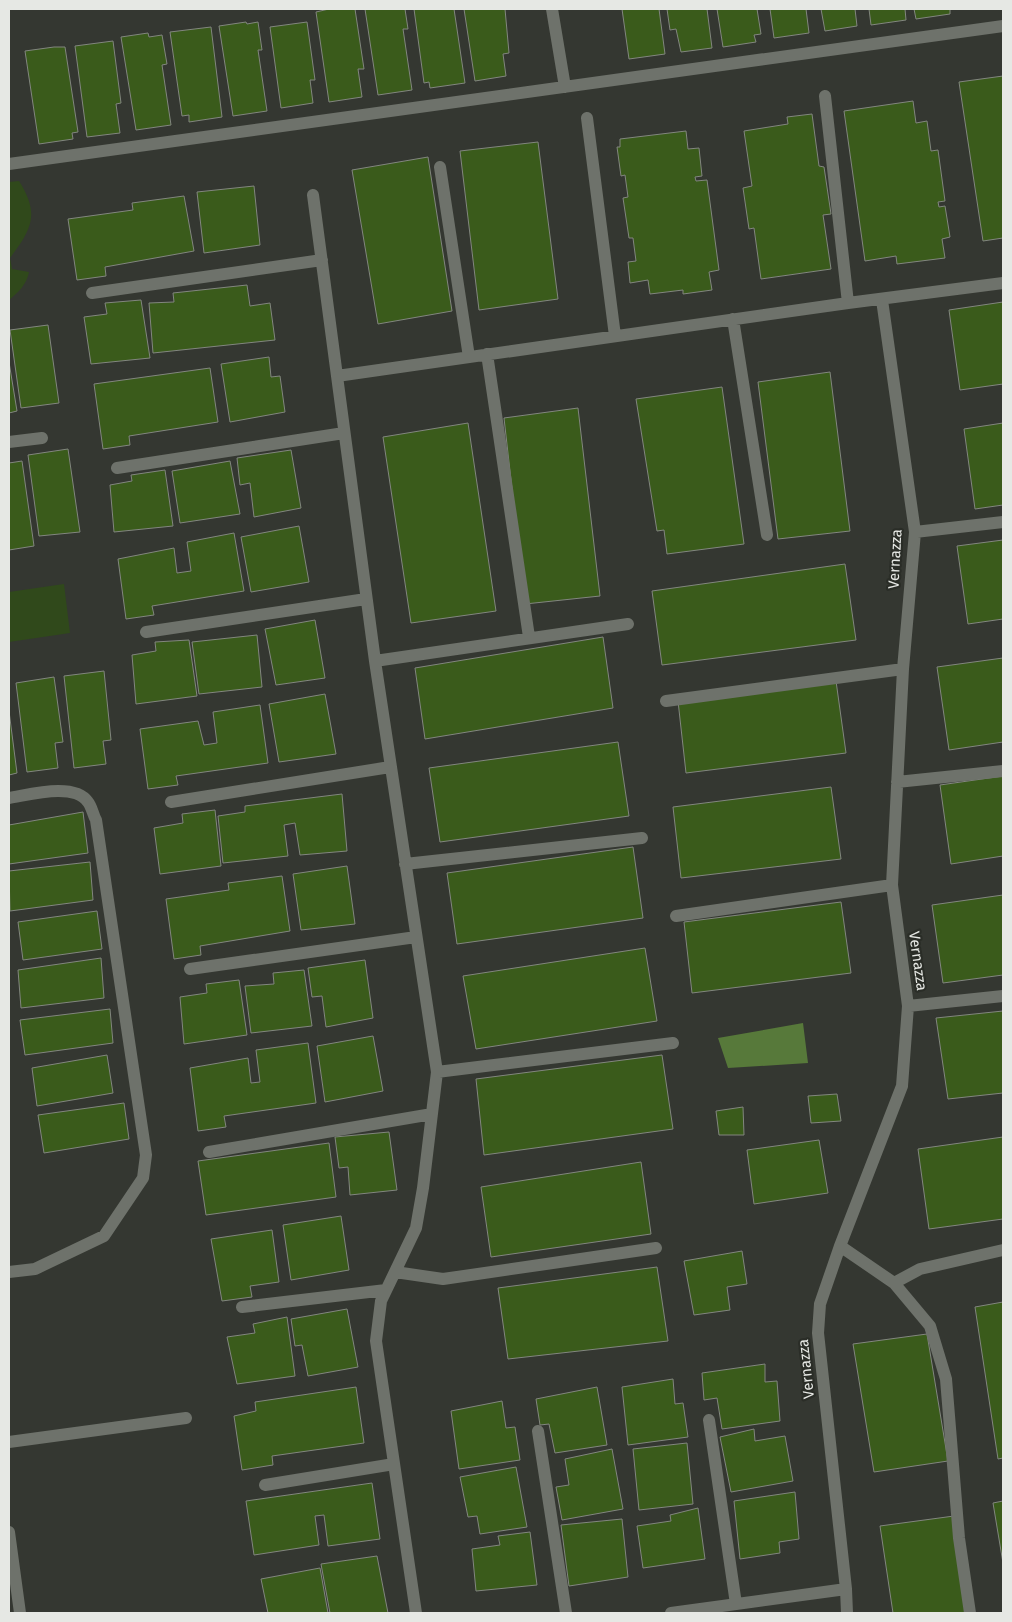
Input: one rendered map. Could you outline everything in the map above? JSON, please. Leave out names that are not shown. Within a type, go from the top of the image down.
[{"type":"street","points":[[552,9],[565,88]]},
{"type":"street","points":[[9,164],[1003,26]]},
{"type":"street","points":[[825,96],[848,302]]},
{"type":"street","points":[[587,118],[615,336]]},
{"type":"street","points":[[440,166],[469,357]]},
{"type":"street","points":[[313,195],[374,661],[437,1072],[423,1188],[416,1228],[381,1301],[376,1341],[416,1613]]},
{"type":"street","points":[[92,293],[322,260]]},
{"type":"street","points":[[337,376],[848,302],[882,300],[1003,283]]},
{"type":"street","name":"Vernazza","points":[[847,1613],[818,1333],[820,1304],[840,1246],[902,1086],[908,1006],[892,885],[903,669],[915,532],[882,300]]},
{"type":"street","points":[[733,319],[767,535]]},
{"type":"street","points":[[487,354],[529,637]]},
{"type":"street","points":[[117,468],[344,433]]},
{"type":"street","points":[[9,442],[42,438]]},
{"type":"street","points":[[915,532],[1003,522]]},
{"type":"street","points":[[146,632],[366,599]]},
{"type":"street","points":[[374,661],[628,624]]},
{"type":"street","points":[[666,701],[903,669]]},
{"type":"street","points":[[171,802],[390,767]]},
{"type":"street","points":[[897,782],[1003,771]]},
{"type":"street","points":[[9,798],[57,791],[72,792],[88,801],[96,820],[146,1155],[143,1178],[104,1236],[35,1268],[9,1272]]},
{"type":"street","points":[[405,864],[642,838]]},
{"type":"street","points":[[676,916],[892,885]]},
{"type":"street","points":[[190,969],[416,937]]},
{"type":"street","points":[[908,1006],[1003,996]]},
{"type":"street","points":[[437,1072],[673,1042]]},
{"type":"street","points":[[209,1152],[432,1114]]},
{"type":"street","points":[[840,1246],[894,1283],[930,1326],[946,1379],[959,1538],[970,1613]]},
{"type":"street","points":[[395,1272],[443,1279],[656,1248]]},
{"type":"street","points":[[894,1283],[920,1269],[1003,1250]]},
{"type":"street","points":[[242,1307],[386,1290]]},
{"type":"street","points":[[9,1442],[186,1418]]},
{"type":"street","points":[[709,1420],[736,1604]]},
{"type":"street","points":[[538,1431],[566,1613]]},
{"type":"street","points":[[265,1485],[394,1464]]},
{"type":"street","points":[[9,1532],[20,1613]]},
{"type":"street","points":[[670,1613],[846,1589]]},
{"type":"shaded area","points":[[19,181],[30,203],[31,221],[24,238],[10,258],[12,269],[29,272],[22,288],[9,300],[9,182]]},
{"type":"shaded area","points":[[64,584],[70,633],[9,642],[9,592]]},
{"type":"shaded area","points":[[803,1023],[808,1063],[728,1068],[718,1038]]},
{"type":"building","points":[[329,9],[355,9],[364,69],[358,69],[362,97],[329,102],[316,12]]},
{"type":"building","points":[[365,9],[405,9],[408,29],[403,29],[412,90],[378,95]]},
{"type":"building","points":[[414,9],[454,9],[465,83],[430,88],[429,82],[424,83]]},
{"type":"building","points":[[464,9],[505,9],[509,53],[503,54],[506,76],[475,81]]},
{"type":"building","points":[[622,9],[659,9],[665,54],[629,59]]},
{"type":"building","points":[[667,9],[707,9],[712,48],[681,52],[676,29],[670,30]]},
{"type":"building","points":[[717,9],[757,9],[761,34],[754,35],[756,42],[723,47]]},
{"type":"building","points":[[770,9],[806,9],[809,33],[774,38]]},
{"type":"building","points":[[821,9],[855,9],[857,26],[825,31]]},
{"type":"building","points":[[869,9],[905,9],[906,20],[871,25]]},
{"type":"building","points":[[914,9],[950,9],[950,14],[916,19]]},
{"type":"building","points":[[246,22],[247,24],[258,22],[262,50],[258,50],[267,111],[233,116],[219,26]]},
{"type":"building","points":[[307,22],[315,80],[310,80],[313,103],[281,108],[270,27]]},
{"type":"building","points":[[211,27],[222,117],[189,122],[189,115],[182,116],[170,32]]},
{"type":"building","points":[[148,33],[149,37],[162,35],[167,64],[162,65],[171,125],[136,130],[121,37]]},
{"type":"building","points":[[113,41],[121,103],[116,104],[120,133],[87,137],[75,46]]},
{"type":"building","points":[[65,47],[78,132],[72,133],[73,139],[39,144],[25,51]]},
{"type":"building","points":[[1003,76],[1003,238],[983,241],[959,82]]},
{"type":"building","points":[[913,101],[916,123],[927,121],[931,151],[938,150],[945,201],[938,202],[939,207],[945,206],[950,237],[942,239],[945,258],[897,264],[896,256],[865,261],[844,111]]},
{"type":"building","points":[[812,114],[819,166],[824,167],[831,214],[823,215],[831,269],[761,279],[754,228],[749,229],[743,188],[752,186],[744,131],[788,124],[787,117]]},
{"type":"building","points":[[686,131],[688,149],[699,148],[702,176],[695,177],[696,181],[707,180],[719,270],[709,272],[712,290],[683,294],[683,290],[650,294],[648,280],[630,283],[628,262],[636,261],[633,238],[629,238],[623,198],[628,197],[625,175],[621,176],[617,147],[620,147],[620,139]]},
{"type":"building","points":[[538,142],[558,299],[479,310],[460,151]]},
{"type":"building","points":[[428,157],[452,311],[378,324],[352,170]]},
{"type":"building","points":[[254,186],[260,245],[204,253],[197,192]]},
{"type":"building","points":[[184,196],[194,251],[105,267],[106,276],[77,280],[68,219],[133,210],[132,203]]},
{"type":"building","points":[[247,285],[250,306],[270,303],[275,340],[153,353],[149,303],[174,302],[173,293]]},
{"type":"building","points":[[141,300],[150,358],[91,364],[84,317],[107,314],[105,303]]},
{"type":"building","points":[[1003,302],[1003,384],[960,390],[949,310]]},
{"type":"building","points":[[48,325],[59,403],[21,408],[10,330]]},
{"type":"building","points":[[269,357],[271,377],[280,376],[285,412],[230,422],[221,364]]},
{"type":"building","points":[[9,362],[17,411],[9,413]]},
{"type":"building","points":[[210,368],[218,422],[129,436],[130,445],[103,449],[94,384]]},
{"type":"building","points":[[830,372],[850,531],[778,539],[758,382]]},
{"type":"building","points":[[722,387],[744,544],[667,554],[664,530],[657,531],[636,399]]},
{"type":"building","points":[[578,408],[600,596],[525,604],[504,418]]},
{"type":"building","points":[[468,423],[496,611],[411,623],[383,437]]},
{"type":"building","points":[[1003,423],[1003,505],[975,509],[964,429]]},
{"type":"building","points":[[68,449],[80,532],[39,536],[28,455]]},
{"type":"building","points":[[291,450],[301,508],[254,517],[250,483],[240,485],[237,458]]},
{"type":"building","points":[[22,461],[34,546],[9,550],[9,463]]},
{"type":"building","points":[[230,461],[240,514],[180,523],[172,471]]},
{"type":"building","points":[[165,470],[173,526],[114,532],[110,485],[132,481],[131,475]]},
{"type":"building","points":[[299,526],[309,582],[251,592],[241,537]]},
{"type":"building","points":[[234,533],[244,591],[152,606],[154,615],[126,619],[118,559],[174,548],[177,573],[191,571],[187,542]]},
{"type":"building","points":[[1003,540],[1003,619],[968,624],[957,546]]},
{"type":"building","points":[[845,564],[856,640],[662,665],[652,591]]},
{"type":"building","points":[[315,620],[325,678],[276,685],[265,629]]},
{"type":"building","points":[[257,635],[262,687],[199,694],[192,642]]},
{"type":"building","points":[[603,637],[613,708],[425,739],[415,668]]},
{"type":"building","points":[[189,640],[197,696],[136,704],[132,655],[156,651],[155,642]]},
{"type":"building","points":[[1003,658],[1003,742],[949,750],[937,667]]},
{"type":"building","points":[[104,671],[111,740],[103,741],[106,764],[74,768],[64,676]]},
{"type":"building","points":[[54,677],[63,742],[55,743],[58,768],[27,772],[16,683]]},
{"type":"building","points":[[836,681],[846,753],[686,773],[678,701]]},
{"type":"building","points":[[325,694],[336,754],[279,762],[269,704]]},
{"type":"building","points":[[260,705],[268,763],[176,776],[178,785],[148,789],[140,729],[198,721],[204,745],[217,743],[213,712]]},
{"type":"building","points":[[9,711],[17,773],[9,775]]},
{"type":"building","points":[[618,742],[629,816],[440,842],[429,768]]},
{"type":"building","points":[[1003,776],[1003,856],[951,864],[940,785]]},
{"type":"building","points":[[831,787],[841,859],[681,878],[673,807]]},
{"type":"building","points":[[342,794],[347,851],[300,855],[295,823],[284,825],[288,856],[223,863],[218,816],[245,812],[245,806]]},
{"type":"building","points":[[215,810],[221,866],[160,874],[154,828],[183,823],[182,814]]},
{"type":"building","points":[[83,812],[88,853],[9,864],[9,825]]},
{"type":"building","points":[[633,847],[643,918],[457,944],[447,873]]},
{"type":"building","points":[[90,862],[93,900],[10,911],[9,871]]},
{"type":"building","points":[[347,866],[355,924],[301,930],[293,874]]},
{"type":"building","points":[[282,876],[290,931],[200,946],[201,955],[174,959],[166,899],[229,890],[228,883]]},
{"type":"building","points":[[1003,895],[1003,975],[943,983],[932,905]]},
{"type":"building","points":[[841,902],[851,973],[692,993],[684,922]]},
{"type":"building","points":[[97,911],[102,949],[23,960],[18,922]]},
{"type":"building","points":[[645,948],[657,1021],[476,1049],[463,976]]},
{"type":"building","points":[[101,958],[104,998],[21,1008],[18,970]]},
{"type":"building","points":[[365,960],[373,1018],[326,1027],[322,996],[312,997],[308,968]]},
{"type":"building","points":[[304,970],[312,1026],[251,1033],[245,986],[274,984],[273,973]]},
{"type":"building","points":[[239,980],[247,1035],[184,1044],[180,997],[207,993],[206,984]]},
{"type":"building","points":[[110,1009],[113,1043],[25,1055],[20,1020]]},
{"type":"building","points":[[1003,1011],[1003,1093],[948,1099],[936,1018]]},
{"type":"building","points":[[373,1036],[383,1091],[325,1102],[317,1046]]},
{"type":"building","points":[[308,1043],[316,1103],[224,1116],[226,1127],[198,1131],[190,1068],[248,1058],[251,1083],[260,1082],[256,1050]]},
{"type":"building","points":[[107,1055],[113,1093],[37,1106],[32,1068]]},
{"type":"building","points":[[662,1055],[673,1129],[484,1155],[476,1079]]},
{"type":"building","points":[[837,1094],[841,1121],[811,1123],[808,1096]]},
{"type":"building","points":[[124,1103],[129,1139],[44,1153],[38,1115]]},
{"type":"building","points":[[743,1107],[744,1135],[719,1135],[716,1111]]},
{"type":"building","points":[[389,1132],[397,1190],[350,1195],[348,1167],[339,1168],[335,1137]]},
{"type":"building","points":[[1003,1137],[1003,1219],[929,1229],[918,1149]]},
{"type":"building","points":[[819,1140],[828,1193],[754,1204],[747,1150]]},
{"type":"building","points":[[329,1143],[336,1197],[206,1215],[198,1161]]},
{"type":"building","points":[[641,1162],[651,1234],[491,1257],[481,1187]]},
{"type":"building","points":[[341,1216],[349,1270],[291,1280],[283,1225]]},
{"type":"building","points":[[272,1230],[279,1282],[250,1286],[252,1297],[222,1301],[211,1239]]},
{"type":"building","points":[[742,1251],[747,1284],[727,1287],[730,1310],[694,1315],[684,1261]]},
{"type":"building","points":[[657,1267],[668,1341],[508,1359],[498,1288]]},
{"type":"building","points":[[1003,1302],[1003,1458],[998,1459],[975,1307]]},
{"type":"building","points":[[347,1309],[358,1367],[308,1376],[302,1345],[295,1346],[291,1319]]},
{"type":"building","points":[[287,1317],[295,1376],[237,1384],[227,1337],[255,1333],[253,1324]]},
{"type":"building","points":[[927,1334],[948,1461],[874,1472],[853,1344]]},
{"type":"building","points":[[765,1364],[765,1382],[777,1381],[780,1421],[722,1429],[717,1398],[704,1400],[702,1373]]},
{"type":"building","points":[[673,1379],[675,1404],[683,1403],[688,1437],[628,1445],[622,1387]]},
{"type":"building","points":[[356,1387],[364,1443],[272,1456],[273,1465],[242,1470],[234,1416],[256,1411],[255,1402]]},
{"type":"building","points":[[597,1387],[607,1445],[555,1453],[549,1424],[540,1425],[536,1399]]},
{"type":"building","points":[[502,1401],[506,1428],[515,1427],[520,1460],[459,1469],[451,1411]]},
{"type":"building","points":[[754,1429],[755,1441],[785,1436],[793,1481],[731,1492],[720,1437]]},
{"type":"building","points":[[687,1443],[693,1504],[639,1510],[633,1449]]},
{"type":"building","points":[[612,1449],[623,1509],[562,1520],[556,1487],[569,1485],[565,1459]]},
{"type":"building","points":[[516,1467],[527,1527],[480,1534],[477,1516],[468,1517],[460,1477]]},
{"type":"building","points":[[372,1483],[380,1539],[328,1546],[324,1515],[315,1516],[319,1545],[254,1555],[246,1501]]},
{"type":"building","points":[[795,1492],[799,1539],[779,1542],[780,1553],[740,1559],[734,1501]]},
{"type":"building","points":[[1003,1501],[1003,1563],[993,1503]]},
{"type":"building","points":[[698,1508],[705,1559],[643,1568],[637,1526],[671,1521],[670,1515]]},
{"type":"building","points":[[954,1516],[969,1613],[893,1613],[880,1526]]},
{"type":"building","points":[[622,1519],[628,1577],[569,1586],[561,1525]]},
{"type":"building","points":[[530,1532],[537,1585],[476,1591],[472,1549],[500,1545],[498,1536]]},
{"type":"building","points":[[377,1556],[388,1613],[330,1613],[321,1564]]},
{"type":"building","points":[[320,1568],[328,1613],[268,1613],[261,1579]]}]
